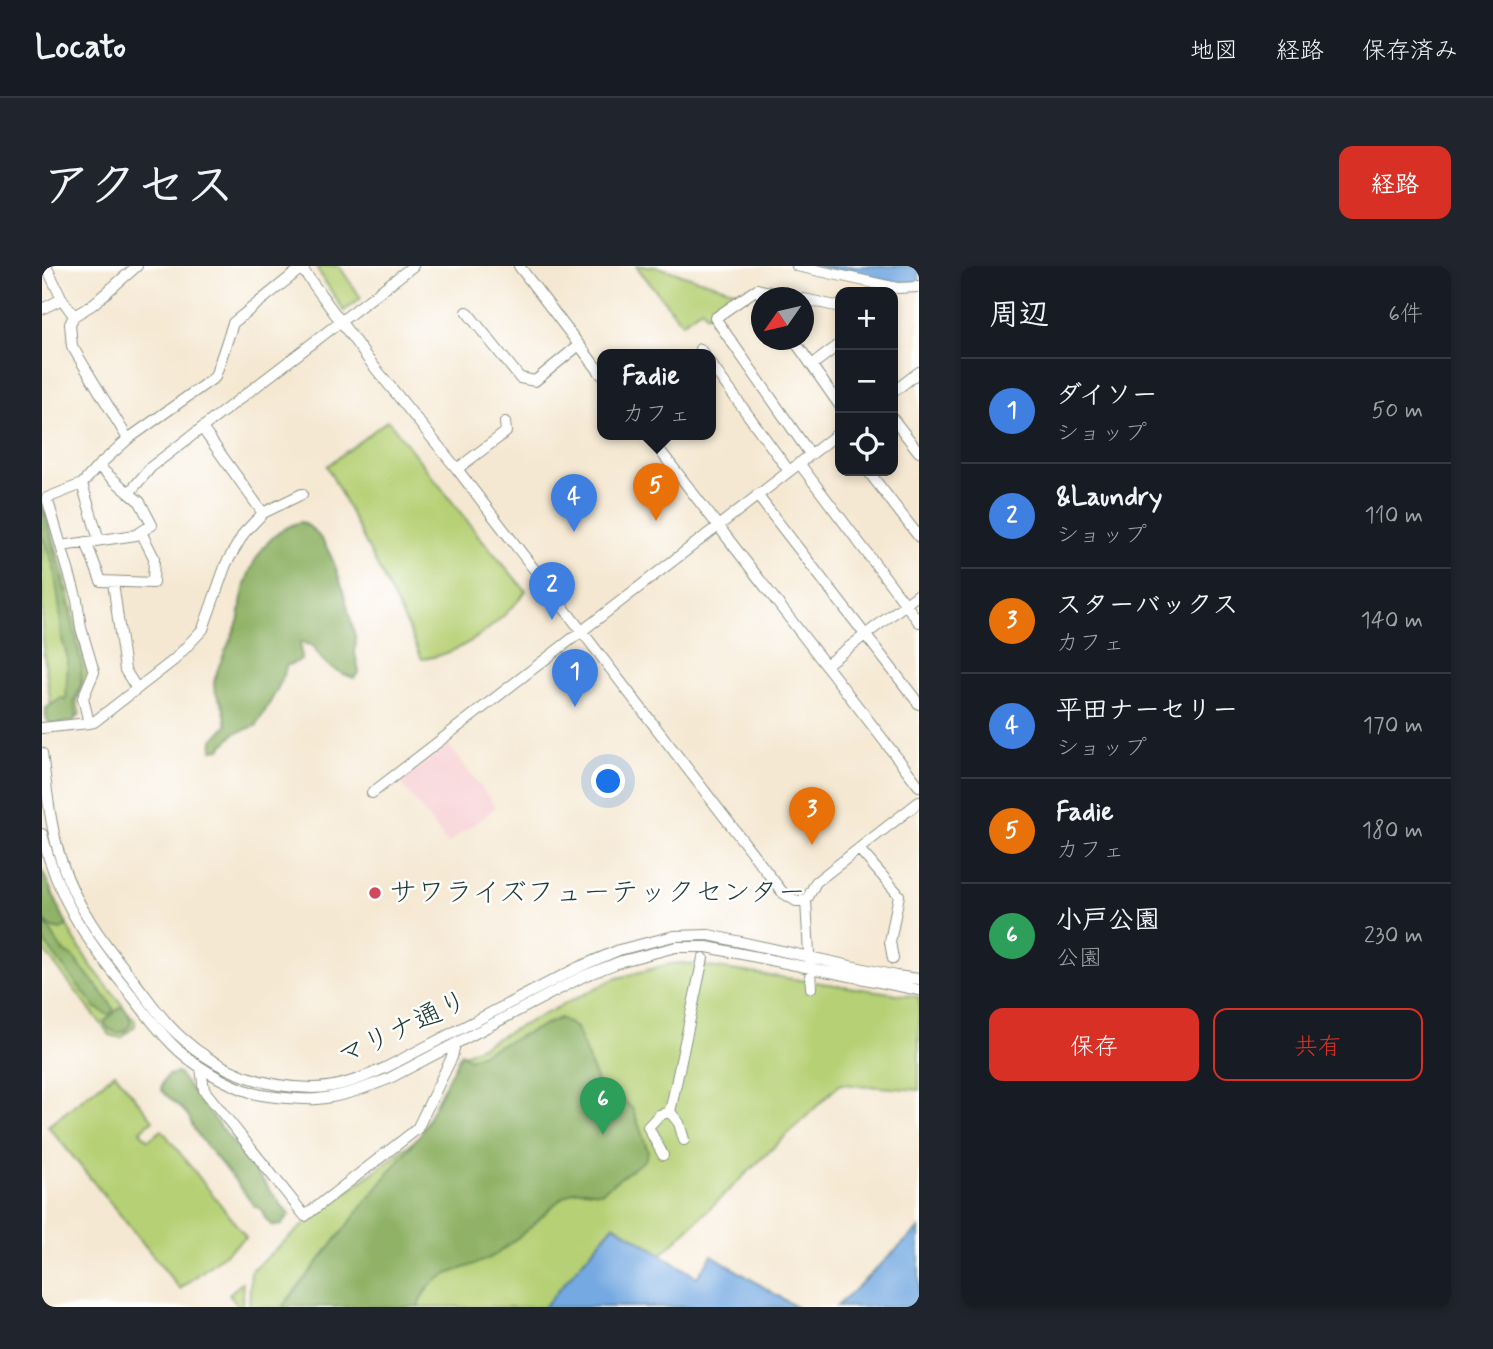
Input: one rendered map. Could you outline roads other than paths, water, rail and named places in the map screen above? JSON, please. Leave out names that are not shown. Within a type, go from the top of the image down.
[{"type":"street","points":[[46,266],[62,299],[74,316]]},
{"type":"street","points":[[128,439],[72,346],[70,324],[74,316],[92,305],[138,266]]},
{"type":"street","points":[[129,493],[151,467],[413,266]]},
{"type":"street","points":[[519,266],[597,368]]},
{"type":"street","points":[[797,266],[897,288],[919,287]]},
{"type":"street","points":[[89,723],[83,698],[94,672],[81,628],[77,600],[47,498],[82,484],[128,439],[215,377],[233,323],[302,267],[340,321],[783,893],[796,901],[806,901]]},
{"type":"street","points":[[751,298],[715,318],[810,454]]},
{"type":"street","points":[[42,309],[62,299]]},
{"type":"street","points":[[814,301],[835,306]]},
{"type":"street","points":[[467,312],[520,378],[535,381],[579,345]]},
{"type":"street","points":[[812,365],[835,348]]},
{"type":"street","points":[[801,350],[835,399]]},
{"type":"street","points":[[716,371],[789,471]]},
{"type":"street","points":[[898,388],[919,372]]},
{"type":"street","points":[[457,469],[506,432],[505,422]]},
{"type":"street","points":[[898,425],[919,452]]},
{"type":"street","points":[[201,428],[263,513]]},
{"type":"street","points":[[372,793],[835,436]]},
{"type":"street","points":[[652,440],[919,786]]},
{"type":"street","points":[[799,463],[919,622]]},
{"type":"street","points":[[61,546],[136,535],[152,525],[140,502],[98,466]]},
{"type":"street","points":[[872,476],[919,537]]},
{"type":"street","points":[[82,484],[99,540]]},
{"type":"street","points":[[42,729],[94,722],[174,660],[203,629],[226,564],[244,533],[263,513],[302,494]]},
{"type":"street","points":[[757,495],[919,704]]},
{"type":"street","points":[[86,542],[101,581],[153,583],[154,558],[141,532]]},
{"type":"street","points":[[113,582],[125,670],[137,689]]},
{"type":"street","points":[[827,664],[919,594]]},
{"type":"street","name":"マリナ通り","points":[[42,753],[52,826],[61,863],[77,901],[104,944],[180,1037],[206,1059],[256,1082],[315,1088],[354,1081],[385,1068],[579,967],[619,950],[674,936],[709,935],[919,979]]},
{"type":"street","points":[[811,988],[806,901],[816,882],[919,802]]},
{"type":"street","name":"マリナ通り","points":[[42,834],[50,866],[67,907],[95,950],[172,1045],[201,1068],[255,1093],[315,1099],[357,1092],[388,1079],[584,976],[622,961],[676,947],[707,947],[919,990]]},
{"type":"street","points":[[859,849],[899,895],[890,942],[893,959]]},
{"type":"street","points":[[684,1140],[678,1123],[670,1112],[703,958]]},
{"type":"street","points":[[201,1068],[204,1090],[305,1216],[417,1129],[452,1057],[455,1044]]},
{"type":"street","points":[[663,1154],[648,1126],[659,1115],[670,1112]]},
{"type":"water","points":[[813,266],[919,266],[919,283],[896,283]]},
{"type":"water","points":[[614,1225],[697,1277],[712,1255],[796,1307],[544,1307]]},
{"type":"water","points":[[919,1228],[919,1307],[836,1307],[917,1230]]},
{"type":"place","name":"Fadie","points":[[656,521]]},
{"type":"place","name":"平田ナーセリー","points":[[574,532]]},
{"type":"place","name":"&Laundry","points":[[552,620]]},
{"type":"place","name":"ダイソー","points":[[575,707]]},
{"type":"place","name":"スターバックス","points":[[812,845]]},
{"type":"place","name":"サワライズフューテックセンター","points":[[375,893]]},
{"type":"place","name":"小戸公園","points":[[603,1135]]}]
